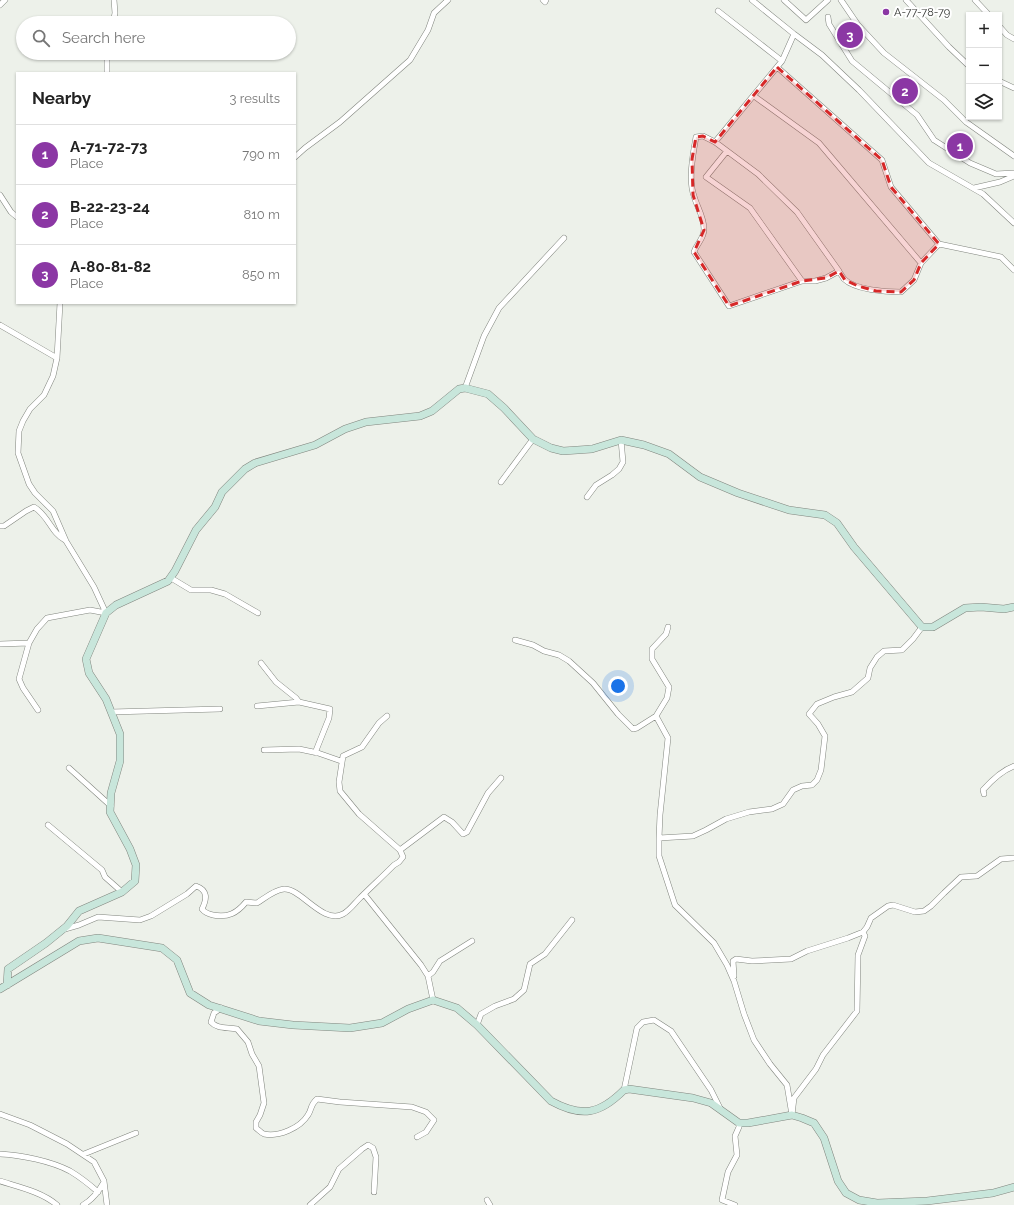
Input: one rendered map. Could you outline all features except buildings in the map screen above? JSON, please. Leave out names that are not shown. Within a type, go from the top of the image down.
[{"type":"street","points":[[0,5],[5,0]]},
{"type":"street","points":[[114,0],[114,16]]},
{"type":"street","points":[[296,156],[340,122],[410,60],[428,30],[434,13],[448,0]]},
{"type":"street","points":[[543,0],[545,2],[546,0]]},
{"type":"street","points":[[752,0],[827,60],[859,90],[930,162],[983,194],[1014,223]]},
{"type":"street","points":[[784,0],[806,20],[828,0]]},
{"type":"street","points":[[840,0],[858,25],[884,53],[944,100],[966,122],[1014,156]]},
{"type":"street","points":[[906,0],[949,47],[966,63]]},
{"type":"street","points":[[975,0],[986,12]]},
{"type":"street","points":[[718,11],[782,61]]},
{"type":"street","points":[[828,17],[829,24],[852,61],[917,114],[934,140],[970,164],[996,174],[1014,174]]},
{"type":"street","points":[[1002,29],[1007,35],[1014,39]]},
{"type":"street","points":[[715,142],[782,61],[794,34]]},
{"type":"street","points":[[107,60],[107,72]]},
{"type":"street","points":[[777,67],[882,160],[891,187],[939,244],[1001,257],[1014,270]]},
{"type":"street","points":[[1002,82],[1014,88]]},
{"type":"street","points":[[754,96],[819,143],[921,262]]},
{"type":"street","points":[[839,271],[826,278],[815,281],[802,281],[729,306],[694,252],[696,246],[702,239],[704,230],[699,210],[693,195],[692,159],[696,138],[703,136],[715,142],[758,174],[797,212],[839,271],[845,280],[858,286],[876,291],[901,292],[914,280],[921,262],[939,244]]},
{"type":"street","points":[[727,151],[706,177],[750,208],[802,281]]},
{"type":"street","points":[[974,188],[1000,182],[1014,174]]},
{"type":"street","points":[[0,195],[11,212],[16,216]]},
{"type":"street","points":[[465,388],[484,336],[499,308],[564,238]]},
{"type":"street","points":[[60,304],[57,358],[53,376],[44,396],[30,410],[23,421],[19,431],[18,453],[29,484],[35,493],[53,512],[66,541],[94,588],[106,613]]},
{"type":"street","points":[[0,325],[57,358]]},
{"type":"street","points":[[3,987],[8,969],[62,930],[79,911],[122,892],[135,881],[136,865],[130,849],[110,812],[111,792],[120,760],[120,734],[106,699],[89,674],[86,659],[106,613],[116,605],[168,581],[171,578],[196,530],[215,507],[222,492],[245,470],[255,463],[315,445],[345,429],[366,422],[420,416],[432,411],[459,389],[465,388],[488,394],[504,408],[533,439],[551,448],[563,451],[592,449],[621,440],[644,445],[669,454],[700,477],[738,493],[789,510],[824,515],[837,523],[854,547],[922,627]]},
{"type":"street","points":[[500,482],[533,439]]},
{"type":"street","points":[[587,497],[596,485],[619,469],[623,462],[621,440]]},
{"type":"street","points":[[0,526],[4,526],[34,507],[42,512],[57,534],[66,541]]},
{"type":"street","points":[[171,578],[191,590],[211,590],[224,594],[258,613]]},
{"type":"street","points":[[659,838],[693,836],[726,819],[750,812],[772,810],[783,804],[793,790],[802,786],[812,785],[817,780],[821,770],[825,736],[810,714],[817,704],[852,692],[868,678],[870,668],[877,657],[884,651],[902,650],[922,627],[933,626],[965,608],[981,607],[1004,609],[1014,607]]},
{"type":"street","points":[[38,710],[23,688],[19,679],[29,643],[37,629],[47,618],[90,610],[106,613]]},
{"type":"street","points":[[514,640],[533,645],[544,651],[559,655],[569,661],[593,683],[618,714],[633,729],[656,716],[667,698],[669,687],[652,659],[652,649],[666,634],[668,627]]},
{"type":"street","points":[[0,644],[29,643]]},
{"type":"street","points":[[261,663],[276,682],[299,702]]},
{"type":"street","points":[[257,706],[299,702],[330,709],[331,711],[329,718],[315,753]]},
{"type":"street","points":[[111,712],[220,709]]},
{"type":"street","points":[[62,930],[98,917],[140,920],[151,916],[187,894],[196,886],[202,888],[205,892],[206,901],[202,909],[205,913],[220,916],[231,915],[241,908],[246,902],[257,903],[278,891],[285,889],[292,890],[313,906],[332,916],[344,914],[403,857],[400,850],[359,814],[340,791],[339,782],[343,756],[362,747],[379,723],[387,716]]},
{"type":"street","points":[[656,716],[668,738],[660,815],[659,856],[675,905],[714,943],[727,965],[754,1040],[770,1064],[787,1085],[792,1115]]},
{"type":"street","points":[[264,750],[299,750],[342,761]]},
{"type":"street","points":[[984,794],[983,790],[988,785],[1009,768],[1014,766]]},
{"type":"street","points":[[69,768],[111,806]]},
{"type":"street","points":[[400,850],[444,817],[452,822],[464,834],[467,832],[488,793],[502,778]]},
{"type":"street","points":[[48,825],[102,870],[105,877],[122,892]]},
{"type":"street","points":[[734,981],[733,961],[736,959],[752,961],[791,959],[807,951],[863,932],[871,918],[888,906],[893,905],[915,912],[924,911],[961,877],[977,876],[1000,858],[1014,858]]},
{"type":"street","points":[[364,894],[421,965],[428,976],[433,1000]]},
{"type":"street","points":[[477,1025],[481,1014],[495,1006],[514,1000],[524,990],[530,964],[545,954],[572,920]]},
{"type":"street","points":[[792,1115],[794,1098],[816,1069],[823,1054],[856,1011],[858,955],[865,936],[863,932]]},
{"type":"street","points":[[3,987],[79,941],[98,938],[162,948],[177,960],[190,992],[209,1005],[259,1021],[293,1025],[350,1028],[382,1023],[408,1009],[433,1000],[457,1008],[477,1025],[551,1101],[562,1107],[586,1112],[598,1110],[624,1090],[629,1089],[694,1098],[720,1108],[739,1123],[748,1123],[792,1115],[802,1118],[814,1123],[824,1138],[838,1181],[846,1193],[859,1200],[877,1203],[930,1203],[993,1193],[1014,1187]]},
{"type":"street","points":[[428,976],[433,972],[440,961],[472,941]]},
{"type":"street","points":[[221,1008],[214,1013],[211,1022],[214,1026],[237,1029],[248,1042],[258,1066],[264,1103],[256,1122],[256,1128],[263,1134],[274,1134],[287,1131],[297,1126],[309,1114],[312,1104],[317,1099],[406,1106],[426,1112],[434,1120],[426,1132],[417,1137]]},
{"type":"street","points":[[624,1090],[637,1028],[643,1022],[654,1020],[671,1031],[711,1090],[720,1108]]},
{"type":"street","points":[[0,1114],[30,1125],[67,1144],[94,1162],[104,1181],[107,1205]]},
{"type":"street","points":[[735,1205],[722,1200],[728,1172],[737,1155],[735,1136],[739,1123]]},
{"type":"street","points":[[84,1154],[136,1133]]},
{"type":"street","points":[[310,1205],[330,1187],[339,1169],[368,1145],[374,1148],[376,1157],[374,1192]]},
{"type":"street","points":[[0,1154],[28,1157],[69,1170],[82,1178],[98,1192]]},
{"type":"street","points":[[0,1181],[52,1200],[57,1205]]},
{"type":"street","points":[[83,1205],[98,1192],[104,1181]]},
{"type":"highlighted area","points":[[777,67],[882,160],[891,187],[939,244],[921,263],[914,280],[901,292],[876,291],[858,286],[845,280],[839,271],[826,278],[802,281],[729,306],[694,252],[704,230],[693,195],[692,159],[696,137],[703,136],[715,142]]},
{"type":"place","name":"A-77-78-79","points":[[886,12]]},
{"type":"place","name":"A-80-81-82","points":[[850,35]]},
{"type":"place","name":"B-22-23-24","points":[[905,91]]},
{"type":"place","name":"A-71-72-73","points":[[960,146]]}]
